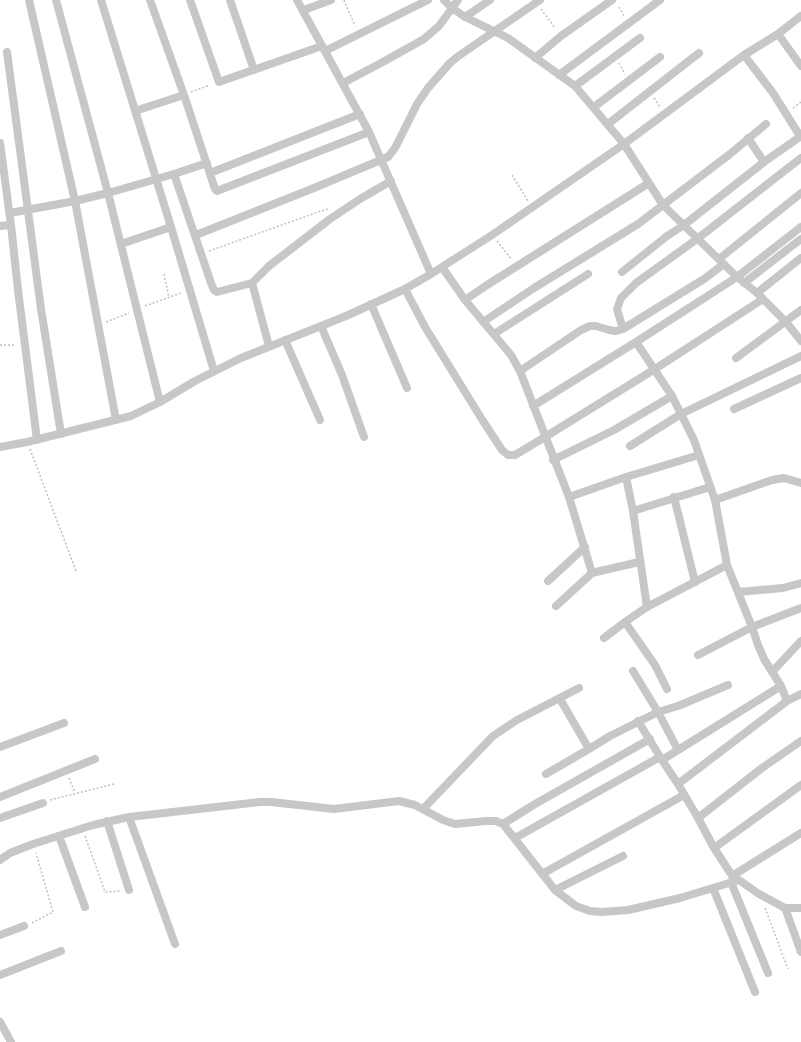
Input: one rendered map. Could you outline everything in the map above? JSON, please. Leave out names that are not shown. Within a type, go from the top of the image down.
[{"type":"street","points":[[29,0],[75,201],[116,420]]},
{"type":"street","points":[[56,0],[108,193],[160,402]]},
{"type":"street","points":[[101,0],[172,226],[214,371]]},
{"type":"street","points":[[150,0],[184,95],[215,189],[217,191],[369,132]]},
{"type":"street","points":[[190,0],[219,82],[324,48],[358,35],[428,0]]},
{"type":"street","points":[[230,0],[254,70]]},
{"type":"street","points":[[298,0],[369,132],[431,274]]},
{"type":"street","points":[[304,10],[332,0]]},
{"type":"street","points":[[444,0],[465,17],[496,31],[575,86],[624,144],[663,205],[737,277],[760,296],[786,322],[801,340]]},
{"type":"street","points":[[343,82],[424,39],[434,31],[458,0]]},
{"type":"street","points":[[465,17],[490,0]]},
{"type":"street","points":[[535,58],[561,36],[612,0]]},
{"type":"street","points":[[559,74],[660,0]]},
{"type":"street","points":[[196,235],[314,188],[388,156],[393,151],[417,104],[428,88],[445,69],[457,57],[538,1]]},
{"type":"street","points":[[0,447],[36,440],[131,416],[160,402],[214,371],[269,346],[321,326],[405,289],[492,235],[624,144],[744,55],[778,34],[801,16]]},
{"type":"street","points":[[778,34],[801,66]]},
{"type":"street","points":[[575,86],[640,38]]},
{"type":"street","points":[[7,52],[41,310],[60,434]]},
{"type":"street","points":[[608,124],[699,54]]},
{"type":"street","points":[[622,272],[764,162],[801,136],[787,113],[744,55]]},
{"type":"street","points":[[594,107],[660,57]]},
{"type":"street","points":[[135,111],[184,95]]},
{"type":"street","points":[[210,173],[360,114]]},
{"type":"street","points":[[483,322],[534,288],[622,234],[730,154],[766,124]]},
{"type":"street","points":[[748,138],[764,162]]},
{"type":"street","points":[[0,143],[10,213],[36,440]]},
{"type":"street","points":[[623,329],[618,309],[621,298],[636,283],[697,239],[801,158]]},
{"type":"street","points":[[10,213],[75,201],[108,193],[207,163]]},
{"type":"street","points":[[174,174],[216,291],[222,292],[252,283],[269,266],[344,210],[391,181]]},
{"type":"street","points":[[465,300],[649,183]]},
{"type":"street","points":[[520,371],[581,330],[590,326],[616,331],[623,329],[704,280],[722,262],[801,193]]},
{"type":"street","points":[[0,226],[11,225]]},
{"type":"street","points":[[121,244],[172,226]]},
{"type":"street","points":[[533,406],[737,277],[801,227]]},
{"type":"street","points":[[744,283],[801,239]]},
{"type":"street","points":[[405,289],[426,327],[502,450],[508,455],[515,455],[655,369],[760,296],[801,258]]},
{"type":"street","points":[[442,267],[465,300],[511,355],[520,371],[553,460],[569,497],[592,574]]},
{"type":"street","points":[[494,334],[588,274]]},
{"type":"street","points":[[252,283],[269,346]]},
{"type":"street","points":[[371,304],[407,388]]},
{"type":"street","points":[[736,358],[801,310]]},
{"type":"street","points":[[321,326],[342,375],[364,438]]},
{"type":"street","points":[[285,340],[320,420]]},
{"type":"street","points":[[636,342],[672,396],[694,440],[715,500],[727,565],[758,645],[781,686],[787,701]]},
{"type":"street","points":[[630,446],[681,414],[801,356]]},
{"type":"street","points":[[734,408],[801,378]]},
{"type":"street","points":[[553,460],[614,430],[672,396]]},
{"type":"street","points":[[569,497],[626,477],[699,455]]},
{"type":"street","points":[[626,477],[633,511],[639,562],[647,607]]},
{"type":"street","points":[[715,500],[772,480],[784,478],[801,483]]},
{"type":"street","points":[[633,511],[710,486]]},
{"type":"street","points":[[674,497],[695,582]]},
{"type":"street","points":[[548,581],[585,547]]},
{"type":"street","points":[[556,606],[592,574],[639,562]]},
{"type":"street","points":[[604,638],[647,607],[727,565]]},
{"type":"street","points":[[738,592],[783,588],[801,583]]},
{"type":"street","points":[[698,655],[752,627],[801,608]]},
{"type":"street","points":[[625,622],[655,665],[668,689]]},
{"type":"street","points":[[772,672],[801,641]]},
{"type":"street","points":[[633,671],[658,712],[678,750]]},
{"type":"street","points":[[546,774],[638,721],[728,685]]},
{"type":"street","points":[[515,838],[678,750],[781,686]]},
{"type":"street","points":[[423,809],[493,736],[517,720],[579,688]]},
{"type":"street","points":[[678,784],[787,701],[801,694]]},
{"type":"street","points":[[560,699],[589,749]]},
{"type":"street","points":[[638,721],[678,784],[733,879],[768,973]]},
{"type":"street","points":[[0,747],[64,723]]},
{"type":"street","points":[[503,824],[542,800],[650,739]]},
{"type":"street","points":[[698,818],[762,768],[801,741]]},
{"type":"street","points":[[0,796],[95,759]]},
{"type":"street","points":[[714,848],[801,785]]},
{"type":"street","points":[[542,874],[684,794]]},
{"type":"street","points":[[1,857],[19,848],[82,828],[129,816],[260,802],[334,809],[399,801],[407,802],[443,820],[455,824],[496,821],[503,824],[555,890],[576,906],[602,912],[643,907],[713,888],[733,879],[801,833]]},
{"type":"street","points":[[0,818],[43,802]]},
{"type":"street","points":[[129,816],[175,944]]},
{"type":"street","points":[[107,822],[129,890]]},
{"type":"street","points":[[60,836],[85,906]]},
{"type":"street","points":[[555,890],[624,856]]},
{"type":"street","points":[[733,879],[743,882],[760,894],[785,908],[801,908]]},
{"type":"street","points":[[713,888],[755,992]]},
{"type":"street","points":[[785,908],[801,952]]},
{"type":"street","points":[[0,935],[24,926]]},
{"type":"street","points":[[0,975],[61,951]]},
{"type":"street","points":[[0,1022],[11,1042]]},
{"type":"path","points":[[344,0],[358,35]]},
{"type":"path","points":[[538,1],[561,36]]},
{"type":"path","points":[[618,6],[628,24]]},
{"type":"path","points":[[614,57],[629,80]]},
{"type":"path","points":[[184,95],[219,82]]},
{"type":"path","points":[[649,92],[665,115]]},
{"type":"path","points":[[787,113],[801,102]]},
{"type":"path","points":[[512,175],[532,207]]},
{"type":"path","points":[[202,253],[321,211],[333,209],[344,210]]},
{"type":"path","points":[[492,235],[518,266]]},
{"type":"path","points":[[99,325],[169,298],[164,274]]},
{"type":"path","points":[[0,346],[25,344]]},
{"type":"path","points":[[27,442],[76,571]]},
{"type":"path","points":[[66,771],[76,793]]},
{"type":"path","points":[[43,802],[114,784]]},
{"type":"path","points":[[82,828],[105,892],[129,890]]},
{"type":"path","points":[[24,926],[53,913],[33,844]]},
{"type":"path","points":[[765,908],[788,970]]}]
